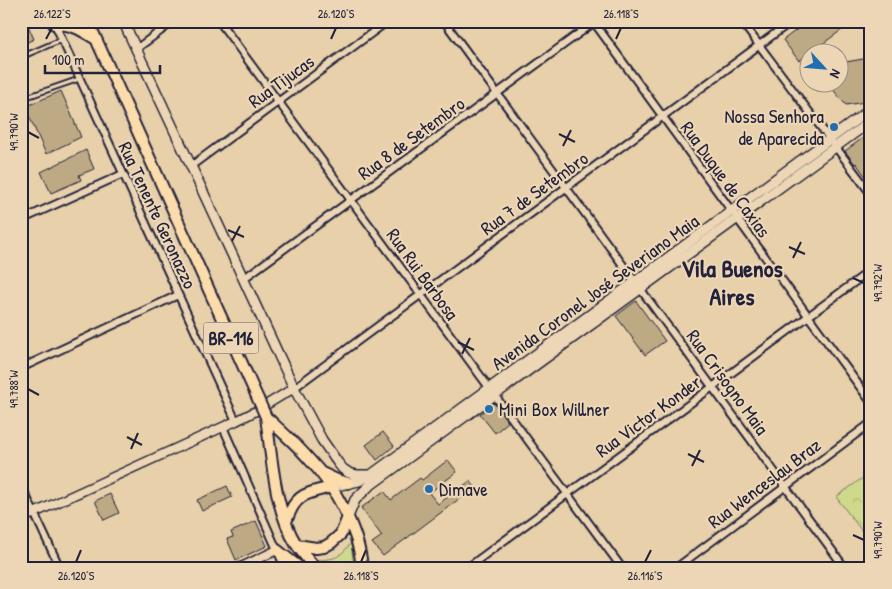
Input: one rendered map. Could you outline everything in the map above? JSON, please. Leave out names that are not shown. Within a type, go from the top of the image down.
[{"type":"highway","name":"BR-116","points":[[88,21],[266,417],[279,503],[289,532],[315,568]]},
{"type":"highway","points":[[96,21],[96,39]]},
{"type":"highway","points":[[54,23],[66,24],[80,29],[96,39]]},
{"type":"highway","name":"BR-116","points":[[266,417],[308,457],[331,488],[348,517],[356,540],[362,568]]},
{"type":"highway","points":[[321,473],[348,483]]},
{"type":"highway","points":[[286,522],[296,500],[307,493],[331,488]]},
{"type":"highway","points":[[297,545],[316,548],[324,547],[341,534],[348,517]]},
{"type":"highway","points":[[277,550],[300,568]]},
{"type":"main road","points":[[123,21],[294,388],[322,440],[343,469],[349,473],[371,476]]},
{"type":"main road","name":"Avenida Coronel José Severiano Maia","points":[[331,488],[371,476],[492,392],[833,143],[871,109]]},
{"type":"main road","name":"Avenida Coronel José Severiano Maia","points":[[833,143],[871,121]]},
{"type":"main road","name":"Avenida Coronel José Severiano Maia","points":[[348,517],[355,500],[368,487],[492,392]]},
{"type":"street","points":[[136,48],[174,21]]},
{"type":"street","name":"Rua Rui Barbosa","points":[[219,21],[622,568]]},
{"type":"street","name":"Rua Tijucas","points":[[191,166],[388,21]]},
{"type":"street","name":"Rua Crisogno Maia","points":[[444,21],[845,568]]},
{"type":"street","points":[[741,21],[871,194]]},
{"type":"street","name":"Rua 7 de Setembro","points":[[294,388],[792,21]]},
{"type":"street","name":"Rua 8 de Setembro","points":[[243,279],[594,22]]},
{"type":"street","name":"Rua Duque de Caxias","points":[[594,22],[871,402]]},
{"type":"street","name":"Rua Tenente Geronazzo","points":[[54,23],[236,421]]},
{"type":"street","points":[[21,220],[123,174]]},
{"type":"street","name":"Rua Victor Konder","points":[[467,568],[871,270]]},
{"type":"street","points":[[21,368],[178,295]]},
{"type":"street","points":[[21,520],[236,421],[294,388]]},
{"type":"street","name":"Rua Wenceslau Braz","points":[[676,568],[871,423]]},
{"type":"street","points":[[223,427],[285,568]]},
{"type":"street","points":[[21,485],[60,568]]},
{"type":"street","points":[[239,568],[277,550]]},
{"type":"lane","points":[[21,57],[62,40]]},
{"type":"lane","points":[[24,98],[80,79]]},
{"type":"green space","points":[[871,472],[871,543],[836,497]]},
{"type":"green space","points":[[351,543],[354,568],[323,568],[316,560],[336,557]]},
{"type":"building","points":[[21,21],[26,21],[34,39],[21,45]]},
{"type":"building","points":[[808,21],[854,21],[825,42],[800,42],[799,61],[783,40]]},
{"type":"building","points":[[863,59],[871,68],[871,101],[846,105],[835,92],[850,92],[850,61]]},
{"type":"building","points":[[61,91],[81,137],[46,154],[25,107]]},
{"type":"building","points":[[871,132],[871,184],[845,151]]},
{"type":"building","points":[[86,150],[94,169],[79,175],[81,180],[51,193],[41,172]]},
{"type":"building","points":[[636,301],[665,341],[645,355],[616,316]]},
{"type":"building","points":[[494,403],[508,422],[495,433],[480,414]]},
{"type":"building","points":[[383,432],[394,446],[377,460],[366,445]]},
{"type":"building","points":[[448,460],[457,472],[429,493],[438,504],[470,481],[475,487],[383,556],[372,543],[382,536],[361,508],[384,491],[391,500]]},
{"type":"building","points":[[227,486],[232,497],[202,511],[197,500]]},
{"type":"building","points":[[110,494],[119,513],[104,520],[95,501]]},
{"type":"building","points":[[256,521],[267,546],[236,560],[227,539],[233,537],[231,532]]},
{"type":"place","name":"Nossa Senhora de Aparecida","points":[[834,127]]},
{"type":"place","name":"Mini Box Willner","points":[[489,409]]},
{"type":"place","name":"Dimave","points":[[429,489]]},
{"type":"district","name":"Vila Buenos Aires","points":[[732,282]]}]
